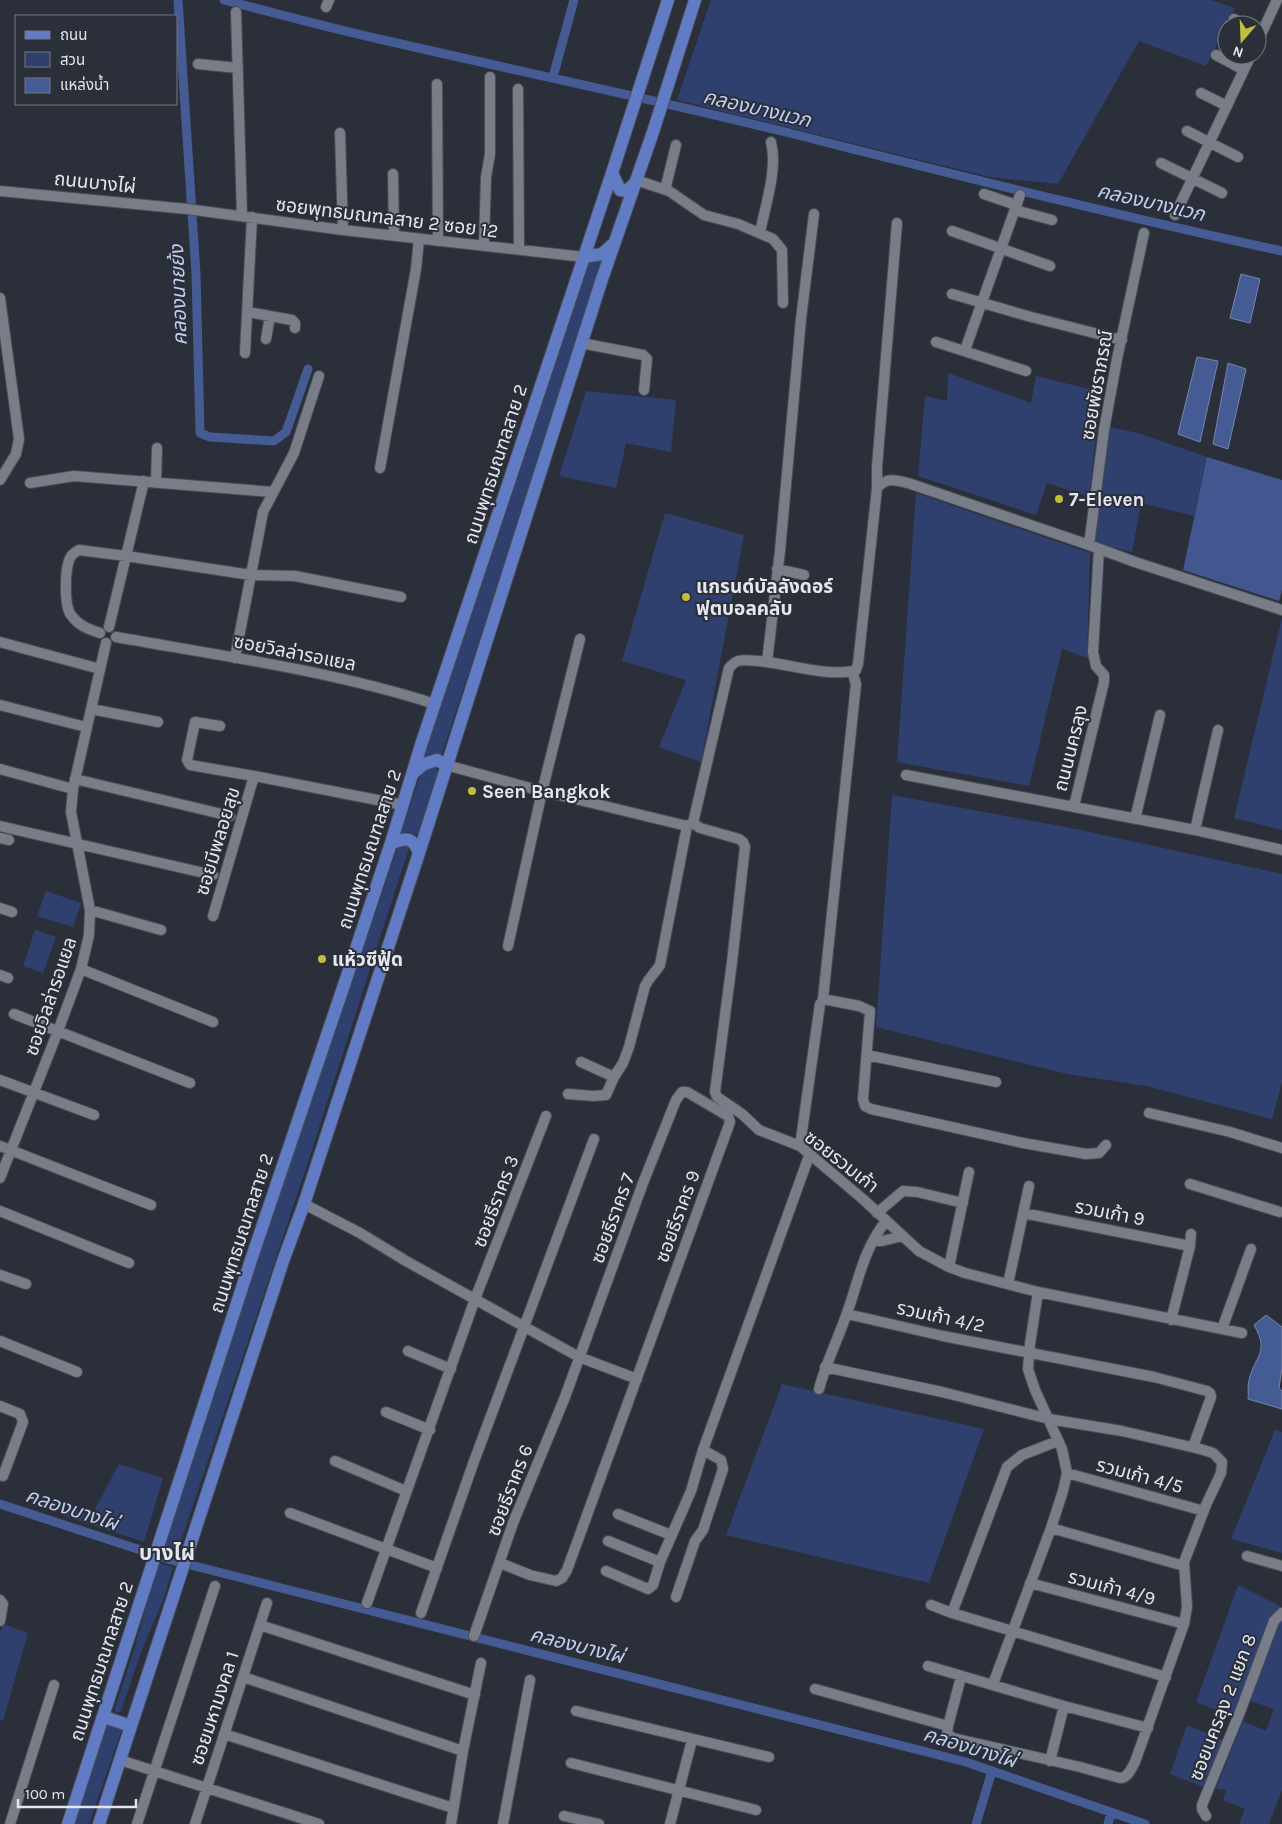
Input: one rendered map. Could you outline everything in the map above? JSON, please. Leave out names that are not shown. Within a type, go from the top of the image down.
[{"type":"main road","name":"ถนนพุทธมณฑลสาย 2","points":[[68,1824],[251,1260],[391,843],[435,704],[668,0]]},
{"type":"main road","points":[[99,1824],[282,1261],[304,1204],[419,853],[581,343],[695,0]]},
{"type":"main road","points":[[612,173],[620,190],[627,192],[636,182]]},
{"type":"main road","points":[[584,257],[602,254],[614,243]]},
{"type":"main road","points":[[413,773],[424,764],[437,760],[446,765]]},
{"type":"main road","points":[[391,843],[405,839],[410,840],[416,845],[419,853]]},
{"type":"main road","points":[[104,1717],[131,1726]]},
{"type":"street","points":[[1267,19],[1277,0]]},
{"type":"street","points":[[236,12],[247,217],[248,312],[246,353]]},
{"type":"street","points":[[1216,55],[1244,70]]},
{"type":"street","points":[[198,64],[238,68]]},
{"type":"street","points":[[1175,215],[1246,65]]},
{"type":"street","points":[[484,246],[486,177],[490,154],[490,77]]},
{"type":"street","points":[[437,84],[438,241]]},
{"type":"street","points":[[518,88],[519,250]]},
{"type":"street","points":[[1201,93],[1227,106]]},
{"type":"street","points":[[1187,131],[1238,157]]},
{"type":"street","points":[[340,133],[343,230]]},
{"type":"street","points":[[760,233],[773,168],[774,153],[771,142]]},
{"type":"street","points":[[665,190],[676,145]]},
{"type":"street","points":[[1161,162],[1222,193]]},
{"type":"street","points":[[393,174],[394,236]]},
{"type":"street","points":[[636,182],[665,190],[704,214],[738,224],[773,238],[782,250],[783,303]]},
{"type":"street","name":"ถนนบางไผ่","points":[[0,191],[187,209]]},
{"type":"street","points":[[984,194],[1017,203],[1052,220]]},
{"type":"street","points":[[965,350],[1017,203]]},
{"type":"street","name":"ซอยพุทธมณฑลสาย 2 ซอย 12","points":[[187,209],[343,230],[584,257]]},
{"type":"street","points":[[767,662],[801,319],[814,214]]},
{"type":"street","points":[[568,1094],[606,1095],[614,1077],[624,1063],[645,986],[650,976],[654,974],[660,964],[690,824],[729,668],[739,660],[767,662],[829,672],[856,670],[876,488],[897,223]]},
{"type":"street","points":[[952,231],[1050,266]]},
{"type":"street","name":"ซอยพัชราภรณ์","points":[[1089,545],[1104,430],[1144,233]]},
{"type":"street","points":[[380,468],[416,269],[419,239]]},
{"type":"street","points":[[952,294],[1122,340]]},
{"type":"street","points":[[0,298],[5,347],[19,439],[16,454],[0,480]]},
{"type":"street","points":[[248,312],[292,320],[295,323],[295,328]]},
{"type":"street","points":[[266,339],[270,316]]},
{"type":"street","points":[[936,342],[965,350],[1026,372]]},
{"type":"street","points":[[581,343],[643,355],[647,359],[644,390]]},
{"type":"street","points":[[235,658],[263,512],[294,453],[319,376]]},
{"type":"street","points":[[156,482],[158,448]]},
{"type":"street","points":[[30,483],[74,476],[273,492]]},
{"type":"street","points":[[876,488],[882,482],[891,480],[908,484],[1282,610]]},
{"type":"street","points":[[144,481],[126,556],[104,630],[100,638],[106,643],[114,641],[116,631],[104,630],[85,628],[69,613],[66,599],[68,566],[73,554],[79,550],[126,556],[251,575],[295,576],[401,597]]},
{"type":"street","name":"ถนนนครลุง","points":[[1100,549],[1093,652],[1096,666],[1104,675],[1104,682],[1074,806],[1195,830],[1282,850]]},
{"type":"street","points":[[777,569],[804,575]]},
{"type":"street","name":"ซอยวิลล่ารอแยล","points":[[116,637],[368,684],[435,704]]},
{"type":"street","points":[[508,946],[542,791],[580,639]]},
{"type":"street","points":[[0,642],[100,669]]},
{"type":"street","name":"ซอยวิลล่ารอแยล","points":[[0,1178],[58,1031],[80,969],[89,936],[90,910],[71,812],[74,784],[106,643]]},
{"type":"street","points":[[852,671],[856,684],[823,999],[860,1006],[870,1011],[863,1099],[865,1106],[871,1109],[1023,1143],[1086,1154],[1099,1152],[1106,1145]]},
{"type":"street","points":[[0,705],[86,727]]},
{"type":"street","points":[[91,709],[158,722]]},
{"type":"street","points":[[1135,819],[1160,715]]},
{"type":"street","name":"ซอยมีพลอยสุข","points":[[220,726],[195,722],[187,763],[192,766],[403,805]]},
{"type":"street","points":[[1195,830],[1218,730]]},
{"type":"street","points":[[446,765],[542,791],[690,824]]},
{"type":"street","points":[[0,770],[230,816]]},
{"type":"street","points":[[906,775],[1074,806]]},
{"type":"street","name":"ซอยมีพลอยสุข","points":[[213,916],[254,776]]},
{"type":"street","name":"ซอยรวมเก้า","points":[[690,824],[739,839],[745,847],[716,1092],[717,1097],[742,1114],[759,1130],[800,1146],[809,1156],[878,1213],[919,1251],[949,1267],[1038,1292],[1242,1333]]},
{"type":"street","points":[[0,826],[213,875]]},
{"type":"street","points":[[0,908],[12,912]]},
{"type":"street","points":[[90,910],[161,930]]},
{"type":"street","points":[[80,969],[213,1022]]},
{"type":"street","points":[[800,1146],[820,1004]]},
{"type":"street","points":[[14,1014],[190,1083]]},
{"type":"street","points":[[867,1055],[996,1082]]},
{"type":"street","points":[[581,1062],[614,1077]]},
{"type":"street","points":[[0,1080],[94,1115]]},
{"type":"street","name":"ซอยธีราคร 7","points":[[579,1357],[643,1184],[676,1100],[682,1092]]},
{"type":"street","name":"ซอยธีราคร 9","points":[[500,1563],[530,1575],[556,1581],[562,1578],[730,1122],[728,1116],[687,1092],[682,1092]]},
{"type":"street","points":[[1148,1113],[1230,1132],[1282,1148]]},
{"type":"street","name":"ซอยธีราคร 3","points":[[367,1603],[475,1299],[546,1116]]},
{"type":"street","points":[[421,1613],[473,1464],[594,1139]]},
{"type":"street","points":[[0,1146],[151,1204]]},
{"type":"street","points":[[606,1571],[649,1589],[653,1586],[660,1562],[691,1491],[703,1450],[809,1156]]},
{"type":"street","points":[[949,1267],[969,1172]]},
{"type":"street","points":[[1190,1184],[1281,1209]]},
{"type":"street","points":[[1008,1284],[1029,1186]]},
{"type":"street","points":[[878,1213],[903,1191],[917,1192],[963,1203]]},
{"type":"street","points":[[304,1204],[360,1233],[406,1261],[579,1357],[636,1379]]},
{"type":"street","points":[[0,1211],[129,1263]]},
{"type":"street","name":"รวมเก้า 9","points":[[1023,1213],[1190,1246]]},
{"type":"street","points":[[819,1389],[825,1367],[847,1314],[866,1252],[886,1222]]},
{"type":"street","points":[[1171,1320],[1192,1234]]},
{"type":"street","points":[[873,1242],[882,1242],[902,1236]]},
{"type":"street","points":[[1222,1330],[1251,1249]]},
{"type":"street","points":[[0,1275],[26,1284]]},
{"type":"street","points":[[993,1684],[1051,1528],[1067,1473],[1062,1449],[1029,1375],[1029,1352],[1038,1292]]},
{"type":"street","name":"รวมเก้า 4/2","points":[[847,1314],[943,1336],[1154,1377],[1207,1391],[1211,1397],[1193,1447]]},
{"type":"street","points":[[0,1341],[78,1372]]},
{"type":"street","points":[[408,1351],[451,1369]]},
{"type":"street","name":"ซอยธีราคร 6","points":[[474,1636],[513,1523],[565,1397],[579,1357]]},
{"type":"street","points":[[825,1367],[942,1392],[1049,1419],[1122,1431],[1193,1447],[1213,1452],[1219,1458],[1222,1467],[1221,1473],[1186,1553],[1184,1566],[1187,1607],[1184,1624],[1135,1762],[1124,1778],[953,1738],[947,1734],[948,1726],[961,1677]]},
{"type":"street","points":[[0,1406],[20,1414],[23,1422],[3,1476]]},
{"type":"street","points":[[386,1412],[430,1430]]},
{"type":"street","points":[[952,1613],[1007,1467],[1022,1455],[1058,1441]]},
{"type":"street","points":[[676,1598],[695,1541],[703,1530],[723,1469],[720,1460],[703,1450]]},
{"type":"street","points":[[335,1461],[406,1491]]},
{"type":"street","name":"รวมเก้า 4/5","points":[[1067,1473],[1204,1511]]},
{"type":"street","points":[[290,1513],[438,1568]]},
{"type":"street","points":[[618,1514],[671,1535]]},
{"type":"street","points":[[1051,1528],[1184,1566]]},
{"type":"street","points":[[608,1541],[660,1562]]},
{"type":"street","points":[[1247,1556],[1282,1566]]},
{"type":"street","name":"รวมเก้า 4/9","points":[[1030,1583],[1184,1624]]},
{"type":"street","points":[[137,1824],[214,1586]]},
{"type":"street","points":[[0,1600],[3,1604],[0,1621]]},
{"type":"street","name":"ซอยมหามงคล 1","points":[[195,1824],[267,1603]]},
{"type":"street","points":[[931,1605],[1012,1632],[1166,1677]]},
{"type":"street","name":"ซอยนครลุง 2 แยก 8","points":[[1206,1816],[1202,1805],[1274,1621],[1282,1613]]},
{"type":"street","points":[[260,1625],[475,1695]]},
{"type":"street","points":[[451,1824],[481,1662]]},
{"type":"street","points":[[928,1666],[961,1677],[993,1684],[1064,1706],[1148,1728]]},
{"type":"street","points":[[243,1677],[463,1751]]},
{"type":"street","points":[[503,1824],[530,1680]]},
{"type":"street","points":[[10,1824],[54,1685]]},
{"type":"street","points":[[815,1689],[948,1726]]},
{"type":"street","points":[[1050,1760],[1064,1706]]},
{"type":"street","points":[[576,1711],[769,1758]]},
{"type":"street","points":[[224,1734],[453,1808]]},
{"type":"street","points":[[670,1824],[692,1740]]},
{"type":"street","points":[[120,1760],[319,1824]]},
{"type":"street","points":[[571,1763],[756,1810]]},
{"type":"street","points":[[564,1816],[598,1824]]},
{"type":"green space","points":[[711,0],[1211,0],[1235,8],[1232,15],[1217,15],[1217,44],[1206,66],[1139,41],[1058,184],[990,177],[677,100]]},
{"type":"green space","points":[[604,261],[442,754],[423,758],[587,262]]},
{"type":"green space","points":[[948,373],[1031,403],[1036,376],[1101,392],[1089,497],[1047,483],[1036,515],[918,476],[925,396],[947,401]]},
{"type":"green space","points":[[586,391],[676,400],[671,452],[626,443],[616,488],[559,476]]},
{"type":"green space","points":[[1109,427],[1138,433],[1207,457],[1194,516],[1141,503],[1132,552],[1095,543]]},
{"type":"green space","points":[[916,493],[1090,553],[1087,658],[1062,649],[1029,786],[897,762]]},
{"type":"green space","name":"แกรนด์บัลลังดอร์ ฟุตบอลคลับ","points":[[665,513],[744,535],[701,762],[659,747],[686,680],[622,661]]},
{"type":"green space","points":[[1282,618],[1282,830],[1234,818]]},
{"type":"green space","points":[[436,766],[438,773],[417,835],[408,832],[401,833],[422,770]]},
{"type":"green space","points":[[892,795],[1076,829],[1282,874],[1282,1082],[1272,1119],[1146,1086],[1067,1074],[876,1027]]},
{"type":"green space","points":[[399,843],[408,843],[408,851],[306,1168],[178,1550],[165,1547],[301,1128]]},
{"type":"green space","points":[[46,891],[81,903],[73,927],[37,916]]},
{"type":"green space","points":[[35,930],[56,937],[43,973],[23,966]]},
{"type":"green space","points":[[782,1384],[984,1429],[929,1583],[726,1535]]},
{"type":"green space","points":[[1275,1430],[1282,1432],[1282,1553],[1231,1539]]},
{"type":"green space","points":[[119,1464],[163,1478],[144,1542],[62,1515],[67,1507],[92,1514]]},
{"type":"green space","points":[[159,1563],[173,1567],[164,1598],[141,1652],[121,1711],[118,1713],[115,1712],[115,1708]]},
{"type":"green space","points":[[1238,1585],[1282,1607],[1282,1790],[1269,1824],[1239,1824],[1245,1809],[1223,1800],[1226,1790],[1216,1789],[1243,1721],[1266,1731],[1274,1709],[1239,1697],[1232,1717],[1196,1702]]},
{"type":"green space","points":[[3,1624],[28,1633],[3,1721],[0,1720],[0,1634]]},
{"type":"green space","points":[[106,1720],[122,1729],[89,1824],[72,1824]]},
{"type":"green space","points":[[1187,1725],[1223,1740],[1203,1787],[1170,1774]]},
{"type":"shaded area","points":[[1207,457],[1282,480],[1282,590],[1279,601],[1183,570]]},
{"type":"water","points":[[1241,274],[1260,279],[1250,323],[1230,318]]},
{"type":"water","points":[[1197,357],[1218,361],[1200,442],[1178,434]]},
{"type":"water","points":[[1228,363],[1246,369],[1228,449],[1213,444]]},
{"type":"water","points":[[1266,1315],[1282,1327],[1282,1368],[1279,1388],[1282,1391],[1282,1409],[1248,1399],[1249,1380],[1261,1348],[1259,1334],[1254,1325]]},
{"type":"waterway","name":"คลองนายย้ง","points":[[178,0],[196,274],[200,433],[210,437],[274,441],[286,432],[308,369]]},
{"type":"waterway","name":"คลองบางแวก","points":[[224,0],[367,36],[777,130],[1092,208],[1282,251]]},
{"type":"waterway","points":[[553,77],[574,0]]},
{"type":"waterway","name":"คลองบางไผ่","points":[[0,1504],[171,1560],[966,1762],[1145,1824]]},
{"type":"waterway","points":[[976,1824],[992,1771]]},
{"type":"waterway","points":[[1108,1824],[1111,1812]]},
{"type":"place","name":"7-Eleven","points":[[1059,499]]},
{"type":"place","name":"แกรนด์บัลลังดอร์ ฟุตบอลคลับ","points":[[686,597]]},
{"type":"place","name":"Seen Bangkok","points":[[472,791]]},
{"type":"place","name":"แห้วซีฟู้ด","points":[[322,959]]},
{"type":"district","name":"บางไผ่","points":[[167,1553]]}]
